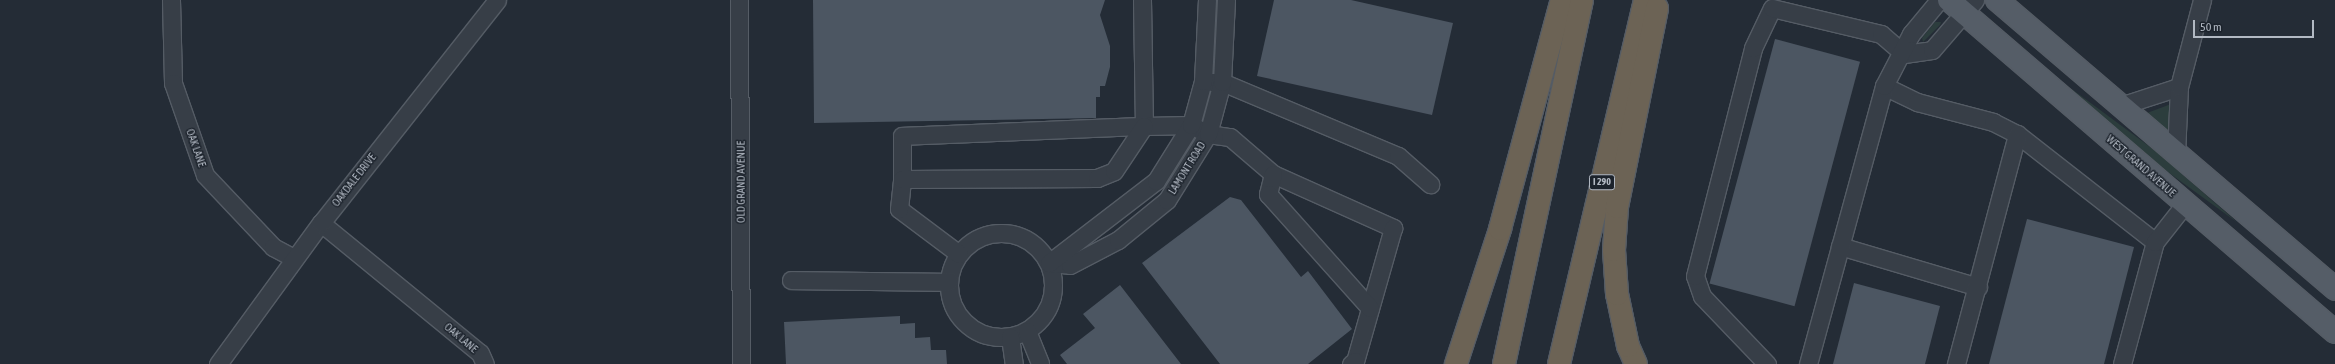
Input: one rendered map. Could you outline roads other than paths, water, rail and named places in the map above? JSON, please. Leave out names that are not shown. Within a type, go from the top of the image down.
[{"type":"highway","points":[[1456,364],[1500,230],[1562,0]]},
{"type":"highway","points":[[1504,364],[1582,0]]},
{"type":"highway","name":"I 290","points":[[1559,364],[1645,0]]},
{"type":"highway","points":[[1636,364],[1628,346],[1617,294],[1614,250],[1617,207],[1658,0]]},
{"type":"main road","points":[[1997,0],[2176,155],[2335,289]]},
{"type":"main road","name":"WEST GRAND AVENUE","points":[[1963,4],[2186,204],[2335,332]]},
{"type":"street","name":"OAK LANE","points":[[171,0],[173,83],[205,175],[273,246],[294,258]]},
{"type":"street","name":"OAKDALE DRIVE","points":[[218,364],[294,258],[496,0]]},
{"type":"street","name":"OLD GRAND AVENUE","points":[[739,0],[741,364]]},
{"type":"street","points":[[902,179],[1097,178],[1114,171],[1144,126],[1142,0]]},
{"type":"street","name":"LAMONT ROAD","points":[[1049,263],[1156,181],[1191,126],[1203,81],[1207,0]]},
{"type":"street","name":"LAMONT ROAD","points":[[1049,263],[1070,265],[1118,240],[1167,200],[1208,134],[1222,82],[1226,0]]},
{"type":"street","points":[[1808,364],[1884,86],[1904,54],[1911,34],[1939,0]]},
{"type":"street","points":[[2176,155],[2179,87],[2202,0]]},
{"type":"street","points":[[1767,364],[1702,296],[1695,276],[1753,48],[1772,8],[1881,34],[1904,54],[1932,50],[1963,4]]},
{"type":"street","points":[[1203,81],[1222,82],[1398,156],[1430,184]]},
{"type":"street","points":[[1884,86],[1917,102],[1993,122],[2017,134],[2155,242]]},
{"type":"street","points":[[2120,106],[2179,87]]},
{"type":"street","points":[[959,254],[899,209],[902,179],[902,136],[1144,126],[1191,126],[1208,134],[1230,137],[1273,174],[1392,228],[1355,360],[1351,364]]},
{"type":"street","points":[[1956,364],[1978,287],[2017,134]]},
{"type":"street","points":[[1273,174],[1268,194],[1370,308]]},
{"type":"street","points":[[2122,364],[2155,242],[2186,204]]},
{"type":"street","points":[[1104,222],[1118,240]]},
{"type":"street","name":"OAK LANE","points":[[321,223],[480,353],[485,364]]},
{"type":"street","points":[[1006,233],[1024,238],[1038,248],[1049,263],[1053,294],[1048,308],[1027,331],[1010,337],[994,337],[966,324],[950,297],[949,282],[959,254],[972,242],[988,234],[1006,233]]},
{"type":"street","points":[[1840,246],[1978,287]]},
{"type":"street","points":[[791,280],[949,282]]},
{"type":"street","points":[[1027,331],[1040,364]]},
{"type":"street","points":[[1010,337],[1014,364]]}]
